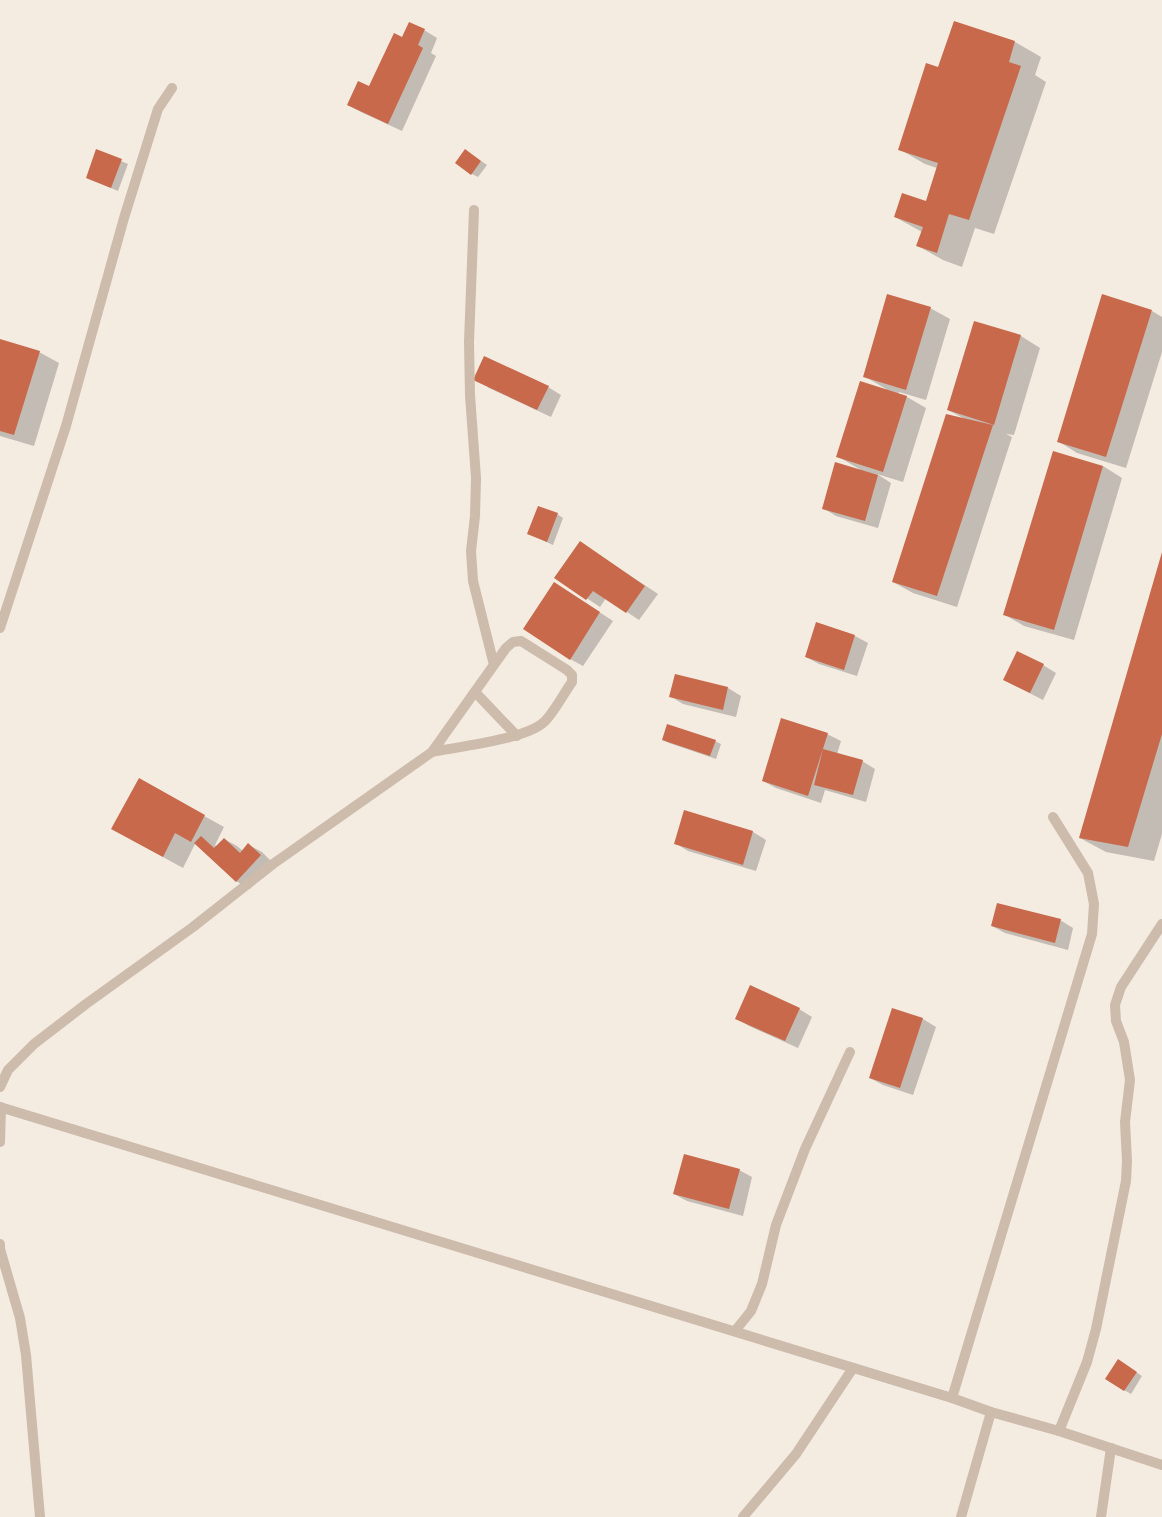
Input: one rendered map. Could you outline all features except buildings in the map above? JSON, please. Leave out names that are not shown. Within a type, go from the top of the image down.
[{"type":"street","points":[[0,628],[66,426],[124,218],[158,109],[172,88]]},
{"type":"street","points":[[474,210],[469,342],[470,395],[476,478],[471,551],[473,581],[494,665]]},
{"type":"street","points":[[0,1087],[8,1070],[34,1044],[193,927],[273,864],[432,752],[506,648],[513,642],[521,640],[567,670],[572,675],[572,682],[544,722],[533,730],[517,736],[432,752]]},
{"type":"street","points":[[475,692],[517,736]]},
{"type":"street","points":[[952,1398],[1092,934],[1094,904],[1088,873],[1053,817]]},
{"type":"street","points":[[1059,1431],[1086,1362],[1096,1329],[1126,1181],[1127,1161],[1125,1122],[1130,1080],[1124,1042],[1116,1021],[1115,1005],[1121,987],[1162,924]]},
{"type":"street","points":[[734,1331],[751,1311],[762,1284],[776,1225],[805,1149],[850,1052]]},
{"type":"street","points":[[0,1142],[0,1107],[952,1398],[991,1412],[1059,1431],[1162,1465]]},
{"type":"street","points":[[0,1244],[0,1250],[20,1318],[26,1355],[40,1517]]},
{"type":"street","points":[[743,1517],[796,1454],[853,1368]]},
{"type":"street","points":[[961,1517],[991,1412]]},
{"type":"street","points":[[1101,1517],[1111,1448]]}]
